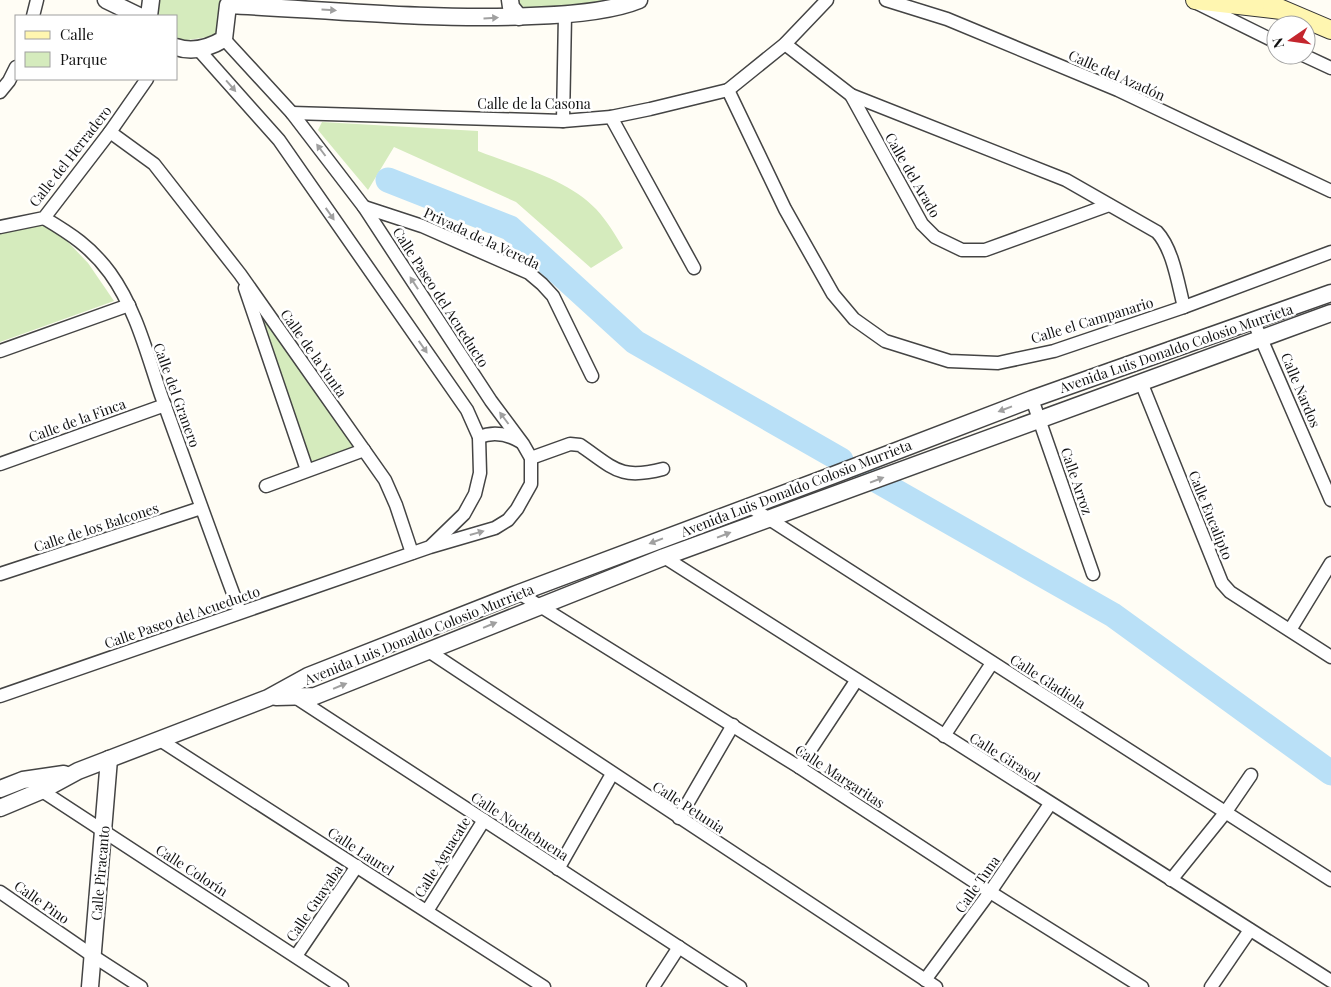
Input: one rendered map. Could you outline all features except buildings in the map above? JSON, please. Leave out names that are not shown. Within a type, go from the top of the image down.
[{"type":"main road","points":[[1195,0],[1281,10]]},
{"type":"main road","points":[[1262,0],[1281,10],[1331,30]]},
{"type":"street","points":[[32,15],[37,0]]},
{"type":"street","points":[[106,0],[137,15]]},
{"type":"street","points":[[149,15],[151,0]]},
{"type":"street","points":[[510,0],[511,7],[519,17]]},
{"type":"street","points":[[178,48],[198,50],[213,46],[224,39],[228,2],[481,18],[565,15],[629,4],[639,0]]},
{"type":"street","name":"Calle de la Casona","points":[[292,113],[563,121],[611,117],[650,109],[728,90],[786,44],[827,0]]},
{"type":"street","name":"Calle del Azadón","points":[[886,0],[947,19],[1118,90],[1331,191]]},
{"type":"street","points":[[1190,0],[1266,37]]},
{"type":"street","points":[[563,121],[565,15]]},
{"type":"street","name":"Calle Paseo del Acueducto","points":[[0,696],[430,546],[495,528],[508,520],[517,509],[531,484],[531,458],[524,444],[491,401],[364,207],[292,113],[224,39]]},
{"type":"street","name":"Calle del Arado","points":[[786,44],[851,95],[1066,180],[1157,232],[1164,239],[1184,307]]},
{"type":"street","name":"Calle Paseo del Acueducto","points":[[198,50],[279,140],[467,410],[478,437],[480,473],[475,494],[464,514],[430,546]]},
{"type":"street","points":[[1316,61],[1331,68]]},
{"type":"street","points":[[0,92],[4,79],[15,68]]},
{"type":"street","name":"Calle del Herradero","points":[[0,227],[44,218],[110,132],[146,80]]},
{"type":"street","name":"Calle el Campanario","points":[[728,90],[785,209],[833,294],[854,319],[885,341],[949,361],[998,363],[1054,351],[1184,307],[1331,252]]},
{"type":"street","name":"Calle del Arado","points":[[851,95],[922,224],[935,237],[962,250],[985,250],[1109,205]]},
{"type":"street","points":[[611,117],[694,268]]},
{"type":"street","name":"Calle de la Yunta","points":[[110,132],[154,164],[240,274],[385,480],[412,553]]},
{"type":"street","name":"Privada de la Vereda","points":[[364,207],[422,226],[529,273],[553,296],[592,376]]},
{"type":"street","name":"Calle del Granero","points":[[44,218],[88,247],[110,274],[129,305],[240,612]]},
{"type":"street","name":"Calle de la Yunta","points":[[240,274],[307,470]]},
{"type":"street","name":"Avenida Luis Donaldo Colosio Murrieta","points":[[289,693],[308,676],[519,593],[1032,398],[1331,293]]},
{"type":"street","points":[[0,350],[129,305]]},
{"type":"street","name":"Avenida Luis Donaldo Colosio Murrieta","points":[[0,808],[109,759],[268,698],[289,693],[315,696],[664,557],[1331,313]]},
{"type":"street","name":"Calle Nardos","points":[[1254,320],[1331,500]]},
{"type":"street","name":"Calle Eucalipto","points":[[1141,382],[1222,583],[1230,592],[1331,657]]},
{"type":"street","name":"Calle Arroz","points":[[1032,398],[1093,574]]},
{"type":"street","name":"Calle de la Finca","points":[[0,464],[165,404]]},
{"type":"street","points":[[478,437],[486,434],[500,434],[512,437],[524,444]]},
{"type":"street","points":[[531,458],[570,444],[575,444],[580,445],[618,471],[624,473],[644,474],[663,469]]},
{"type":"street","points":[[266,486],[364,450]]},
{"type":"street","points":[[831,476],[842,493]]},
{"type":"street","name":"Calle Gladiola","points":[[749,506],[1331,880]]},
{"type":"street","name":"Calle de los Balcones","points":[[0,574],[201,508]]},
{"type":"street","name":"Calle Girasol","points":[[664,557],[856,681],[1331,981]]},
{"type":"street","points":[[1290,630],[1331,563]]},
{"type":"street","name":"Calle Margaritas","points":[[519,593],[800,767],[990,892],[1142,987]]},
{"type":"street","name":"Calle Petunia","points":[[427,650],[931,984]]},
{"type":"street","points":[[944,736],[992,663]]},
{"type":"street","points":[[800,767],[856,681]]},
{"type":"street","name":"Calle Nochebuena","points":[[289,693],[740,987]]},
{"type":"street","points":[[679,818],[733,725]]},
{"type":"street","name":"Calle Laurel","points":[[160,740],[544,987]]},
{"type":"street","name":"Calle Piracanto","points":[[90,987],[109,759]]},
{"type":"street","name":"Avenida Luis Donaldo Colosio Murrieta","points":[[0,789],[23,780],[78,772]]},
{"type":"street","points":[[558,869],[612,774]]},
{"type":"street","points":[[1171,880],[1225,813],[1251,775]]},
{"type":"street","name":"Calle Colorín","points":[[23,780],[43,790],[342,987]]},
{"type":"street","name":"Calle Tuna","points":[[931,984],[990,892],[1050,804]]},
{"type":"street","name":"Calle Aguacate","points":[[426,911],[484,820]]},
{"type":"street","name":"Calle Guayaba","points":[[296,956],[357,866]]},
{"type":"street","name":"Calle Pino","points":[[0,892],[141,987]]},
{"type":"street","points":[[1211,987],[1250,930]]},
{"type":"street","points":[[653,987],[679,947]]},
{"type":"green space","points":[[160,0],[221,0],[221,18],[215,36],[180,41],[178,40],[178,15],[157,15]]},
{"type":"green space","points":[[516,0],[626,0],[521,10]]},
{"type":"green space","points":[[322,122],[478,131],[478,151],[541,174],[571,189],[604,218],[623,248],[591,268],[516,202],[394,147],[368,190],[318,130]]},
{"type":"green space","points":[[43,222],[67,241],[88,263],[114,301],[0,342],[0,232]]},
{"type":"green space","points":[[250,293],[359,449],[308,466]]},
{"type":"waterway","points":[[388,180],[510,228],[635,342],[841,460]]},
{"type":"waterway","points":[[867,475],[1113,615],[1331,773]]}]
